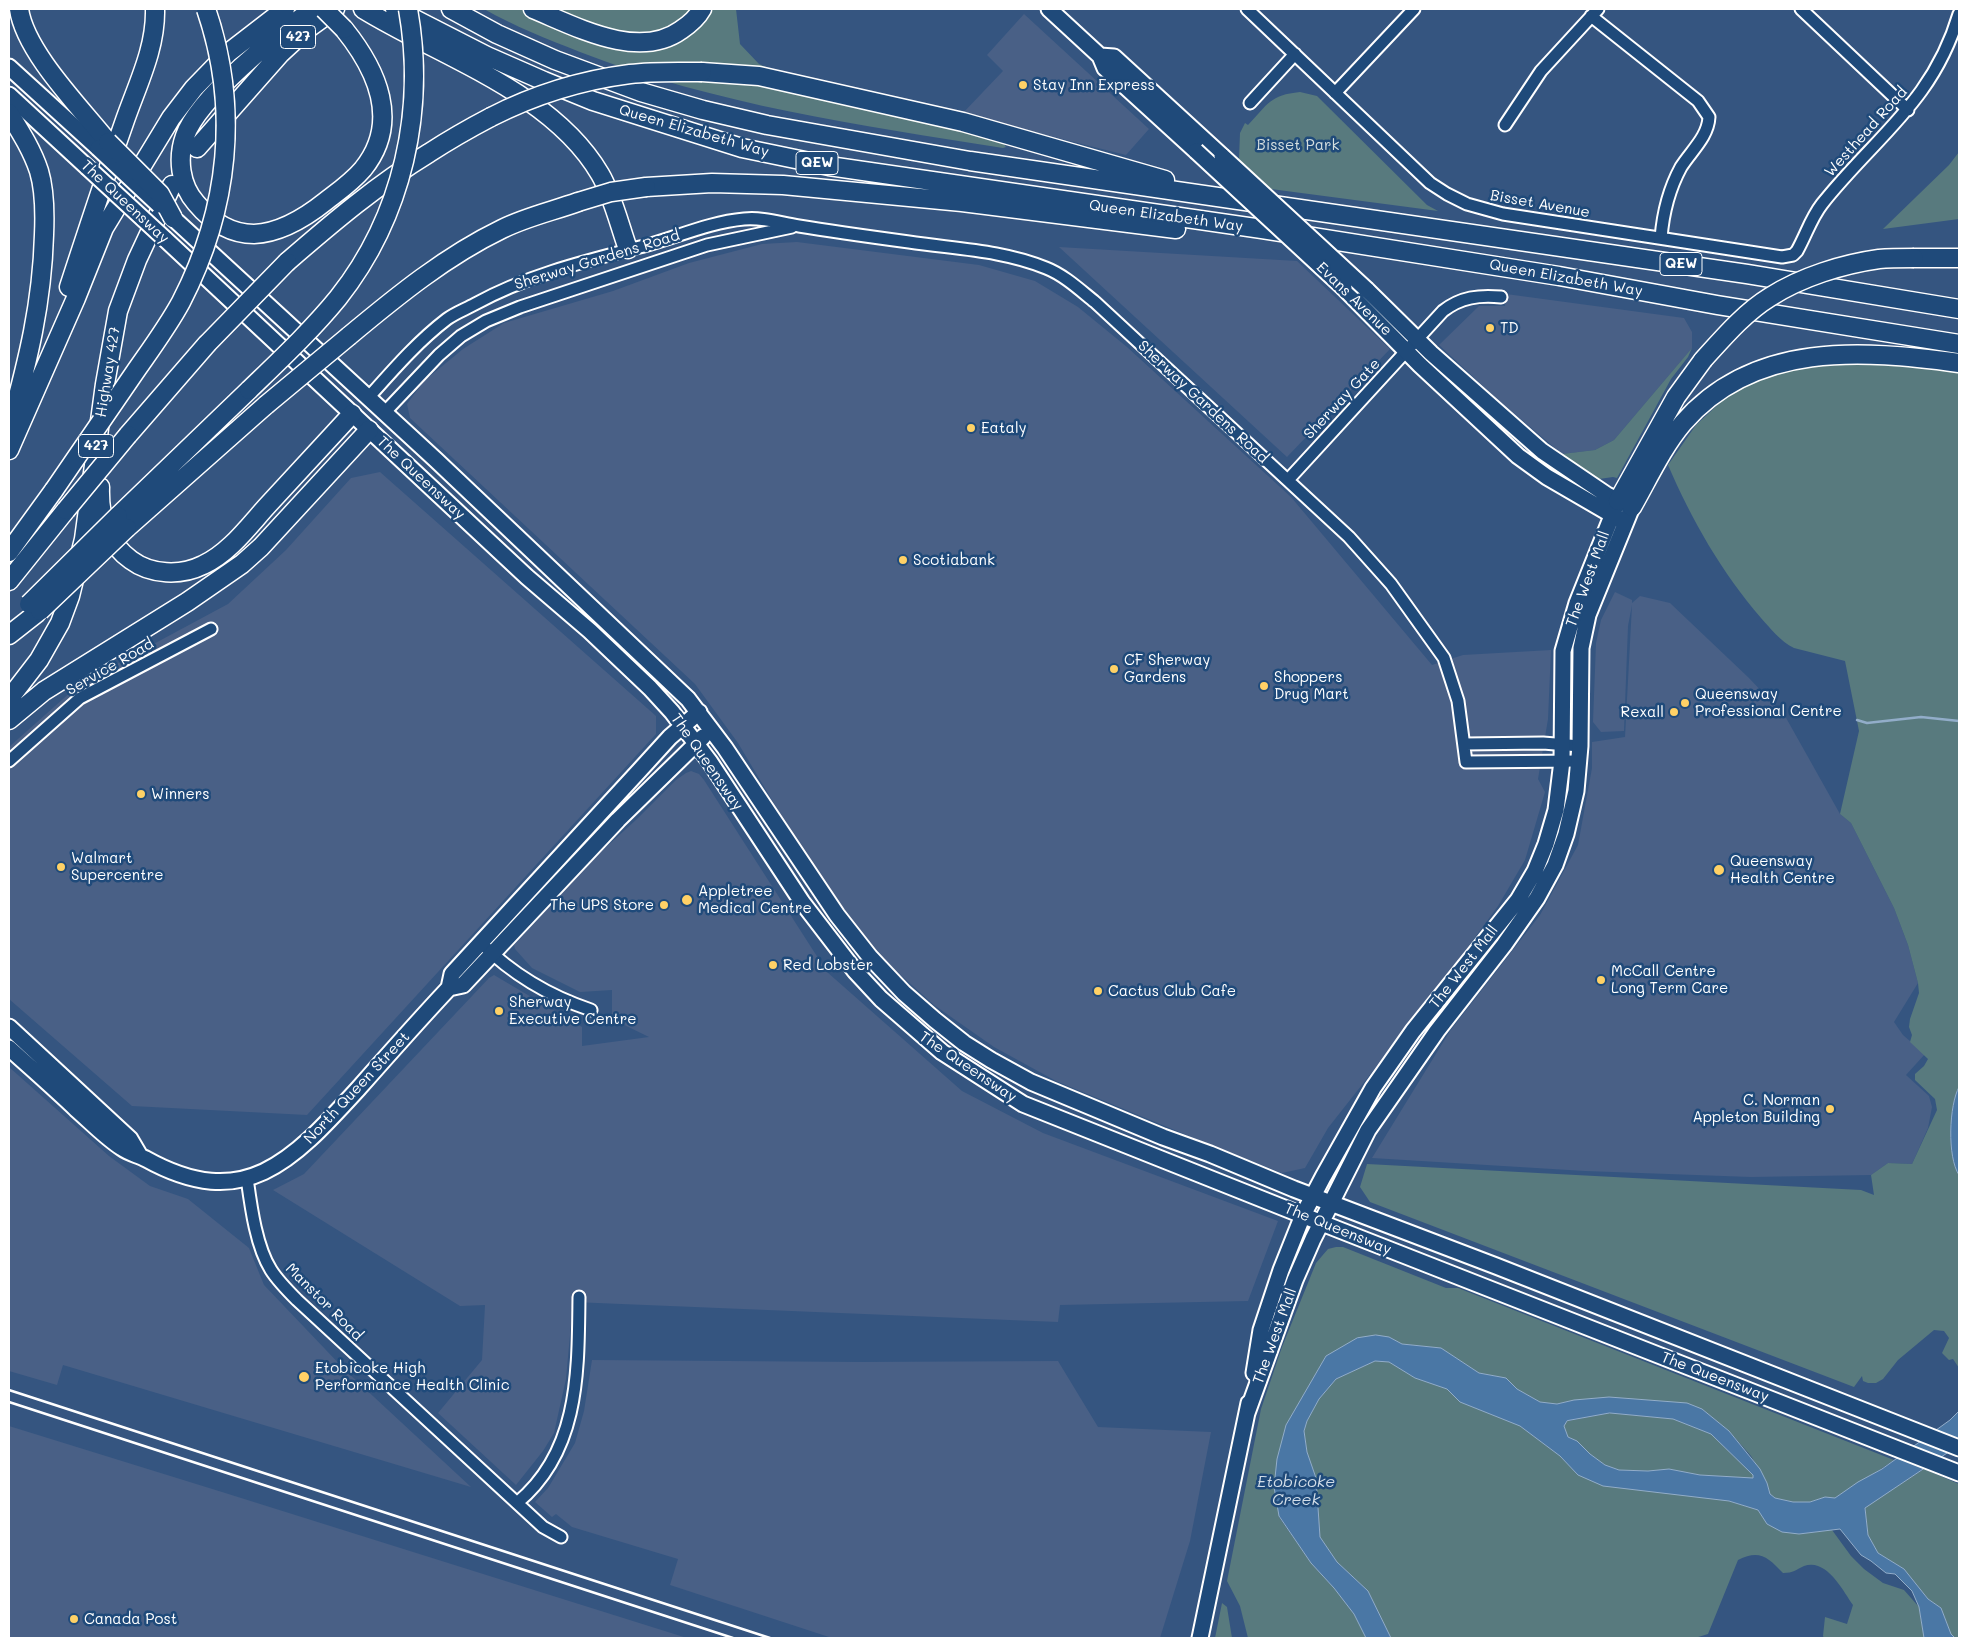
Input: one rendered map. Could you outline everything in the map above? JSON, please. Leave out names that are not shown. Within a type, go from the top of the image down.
[{"type":"highway","points":[[19,9],[25,29],[49,69],[103,145],[160,194],[173,218]]},
{"type":"highway","points":[[34,393],[94,211],[144,69],[153,33],[155,9]]},
{"type":"highway","points":[[9,552],[54,490],[180,304],[198,264],[214,218],[226,152],[226,100],[217,45],[206,9]]},
{"type":"highway","name":"427","points":[[9,450],[104,228],[171,118],[194,88],[228,53],[285,9]]},
{"type":"highway","points":[[313,9],[275,38],[239,70],[205,105],[188,128],[181,149],[183,179],[194,201],[205,214],[229,229],[246,234],[264,233],[276,230],[317,208],[344,188],[368,161],[378,142],[382,130],[382,105],[378,86],[366,59],[344,29],[324,9]]},
{"type":"highway","name":"427","points":[[197,148],[280,54],[306,30],[335,9]]},
{"type":"highway","points":[[266,71],[353,9]]},
{"type":"highway","points":[[362,9],[392,17],[512,89],[554,119],[584,149],[602,176],[636,248]]},
{"type":"highway","points":[[9,633],[123,522],[249,390],[302,338],[339,297],[362,263],[385,221],[403,170],[411,128],[415,70],[413,37],[408,9]]},
{"type":"highway","name":"Queen Elizabeth Way","points":[[451,9],[497,34],[555,60],[641,92],[703,110],[767,125],[970,161],[1221,196],[1737,273],[1959,309]]},
{"type":"highway","points":[[533,9],[611,38],[640,43],[666,39],[678,33],[690,24],[702,9]]},
{"type":"highway","name":"Queen Elizabeth Way","points":[[392,17],[593,101],[742,148],[829,166],[1262,229],[1558,276],[1717,305],[1959,344]]},
{"type":"highway","points":[[9,581],[128,434],[207,344],[287,262],[331,224],[380,186],[428,153],[513,106],[543,95],[629,74],[702,72],[759,76],[963,122],[1221,196]]},
{"type":"highway","points":[[9,113],[35,159],[40,172],[45,209],[44,259],[36,324],[9,431]]},
{"type":"highway","points":[[123,522],[386,305],[453,256],[504,228],[611,192],[646,187],[712,183],[783,185],[962,202],[1219,234],[1262,229]]},
{"type":"highway","name":"Highway 427","points":[[9,699],[39,660],[60,623],[70,596],[84,539],[105,384],[118,311],[127,284],[172,185]]},
{"type":"highway","points":[[1622,512],[1676,397],[1703,360],[1749,313],[1770,296],[1794,285],[1847,266],[1880,259],[1959,258]]},
{"type":"highway","points":[[1622,512],[1683,423],[1706,401],[1738,379],[1776,364],[1827,355],[1874,354],[1959,363]]},
{"type":"highway","points":[[105,384],[100,507],[103,521],[110,537],[122,554],[144,567],[166,573],[197,568],[223,552],[352,414]]},
{"type":"highway","points":[[9,720],[44,691],[187,602],[242,564],[261,548],[369,430]]},
{"type":"main road","name":"Evans Avenue","points":[[1049,9],[1100,56],[1105,68],[1344,288],[1407,351],[1518,456],[1547,477],[1622,512]]},
{"type":"main road","name":"Evans Avenue","points":[[1100,56],[1114,57],[1542,451],[1622,512]]},
{"type":"main road","name":"The Queensway","points":[[9,67],[103,145]]},
{"type":"main road","name":"The Queensway","points":[[9,95],[527,577],[631,670],[672,712],[696,744],[790,883],[854,971],[881,999],[942,1052],[978,1077],[1023,1104],[1303,1216],[1959,1472]]},
{"type":"main road","name":"The Queensway","points":[[173,218],[385,412],[688,698],[711,728],[822,895],[870,957],[904,993],[957,1038],[991,1060],[1031,1082],[1102,1112],[1332,1204],[1959,1448]]},
{"type":"main road","name":"Sherway Gardens Road","points":[[352,414],[368,398]]},
{"type":"main road","name":"Sherway Gardens Road","points":[[369,430],[385,412]]},
{"type":"main road","name":"The West Mall","points":[[1200,1638],[1247,1413],[1261,1330],[1281,1270],[1312,1196],[1374,1088],[1413,1030],[1518,900],[1535,871],[1546,844],[1556,810],[1564,744],[1563,651],[1577,603],[1622,512]]},
{"type":"main road","name":"The West Mall","points":[[1247,1413],[1295,1280],[1368,1130],[1437,1032],[1504,945],[1537,898],[1555,865],[1566,834],[1576,791],[1580,761],[1581,648],[1588,615],[1622,512]]},
{"type":"main road","name":"North Queen Street","points":[[487,948],[628,782],[699,712]]},
{"type":"main road","name":"North Queen Street","points":[[9,1048],[124,1150],[174,1173],[196,1179],[226,1182],[247,1178],[279,1164],[312,1138],[449,988],[452,974],[487,948],[711,728]]},
{"type":"main road","points":[[790,883],[801,883],[811,886],[822,895]]},
{"type":"main road","name":"North Queen Street","points":[[9,1027],[130,1139],[140,1156]]},
{"type":"street","name":"Bisset Avenue","points":[[1247,9],[1430,183],[1467,204],[1503,214],[1782,257]]},
{"type":"street","points":[[1336,93],[1414,9]]},
{"type":"street","points":[[1801,9],[1908,110]]},
{"type":"street","points":[[1505,125],[1541,71],[1594,12],[1698,101],[1709,117],[1707,131],[1674,181],[1663,215],[1661,238]]},
{"type":"street","name":"Westhead Road","points":[[1782,257],[1797,251],[1822,205],[1908,110],[1941,62],[1954,34],[1959,14]]},
{"type":"street","points":[[1250,103],[1295,54]]},
{"type":"street","name":"Sherway Gardens Road","points":[[368,398],[420,342],[448,318],[508,287],[553,271],[706,227],[743,219],[769,219],[796,226],[927,245],[986,251],[1047,268],[1073,284],[1095,302],[1288,480],[1372,562],[1438,648],[1449,669],[1458,701],[1466,762],[1562,761]]},
{"type":"street","name":"Sherway Gardens Road","points":[[385,412],[439,354],[461,336],[486,321],[520,307],[707,244],[796,226]]},
{"type":"street","points":[[636,248],[650,264]]},
{"type":"street","points":[[634,270],[636,248]]},
{"type":"street","name":"Sherway Gate","points":[[1288,480],[1443,311],[1455,302],[1475,297],[1501,297]]},
{"type":"street","name":"Service Road","points":[[9,761],[80,698],[210,629]]},
{"type":"street","points":[[1465,744],[1564,744],[1580,746]]},
{"type":"street","points":[[1562,761],[1580,761]]},
{"type":"street","points":[[487,948],[532,984],[573,1004],[591,1010]]},
{"type":"street","name":"Manstor Road","points":[[247,1178],[261,1247],[271,1270],[282,1285],[543,1527],[561,1537]]},
{"type":"street","points":[[517,1503],[528,1494],[548,1469],[568,1423],[574,1399],[578,1368],[579,1297]]},
{"type":"shaded area","points":[[1024,14],[1149,129],[1126,155],[962,114],[1003,71],[987,55]]},
{"type":"shaded area","name":"CF Sherway Gardens","points":[[797,242],[979,265],[1035,281],[1078,307],[1127,347],[1291,497],[1432,665],[1463,655],[1551,650],[1548,719],[1538,779],[1545,792],[1525,860],[1498,906],[1431,997],[1328,1128],[1305,1168],[1282,1173],[1056,1081],[994,1047],[934,1005],[873,950],[822,884],[738,743],[695,684],[410,418],[407,404],[424,381],[463,349],[504,323],[613,291],[689,263],[762,244]]},
{"type":"shaded area","points":[[1059,247],[1297,261],[1390,349],[1287,457]]},
{"type":"shaded area","points":[[1506,294],[1684,318],[1692,332],[1692,348],[1614,440],[1595,450],[1562,454],[1496,398],[1439,345],[1479,306],[1505,306]]},
{"type":"shaded area","points":[[380,472],[656,716],[656,734],[307,1115],[132,1106],[9,999],[9,747],[81,683],[228,604],[286,550],[351,478]]},
{"type":"shaded area","name":"Queensway Health Centre","points":[[1615,592],[1632,600],[1632,603],[1640,596],[1670,603],[1749,678],[1785,716],[1840,814],[1851,823],[1894,908],[1908,945],[1918,983],[1894,1022],[1903,1035],[1925,1054],[1906,1075],[1929,1096],[1932,1107],[1928,1128],[1912,1164],[1888,1163],[1871,1175],[1751,1177],[1585,1171],[1372,1158],[1450,1031],[1540,915],[1578,845],[1592,768],[1592,742],[1625,737],[1632,605],[1628,626],[1624,731],[1601,732],[1593,722],[1596,643],[1601,620]]},
{"type":"shaded area","points":[[691,771],[699,774],[704,780],[827,972],[962,1091],[1043,1133],[1278,1221],[1248,1301],[1060,1305],[1058,1322],[573,1302],[566,1379],[554,1433],[543,1451],[516,1485],[438,1413],[482,1360],[485,1305],[460,1306],[273,1190],[304,1174],[489,978],[494,975],[582,1027],[582,1046],[649,1037],[612,1019],[612,990],[580,992],[532,968],[515,949],[514,945],[593,859],[676,780]]},
{"type":"shaded area","points":[[9,1067],[109,1156],[150,1186],[188,1199],[249,1248],[264,1285],[346,1371],[471,1487],[63,1365],[57,1385],[9,1371]]},
{"type":"shaded area","points":[[592,1360],[1058,1361],[1098,1427],[1211,1432],[1190,1541],[1160,1638],[832,1638],[670,1585],[678,1559],[572,1527],[556,1514],[552,1517],[535,1502],[548,1488],[575,1443],[584,1411]]},
{"type":"shaded area","points":[[9,1426],[222,1492],[687,1638],[9,1638]]},
{"type":"green space","points":[[484,9],[523,9],[544,19],[643,51],[662,48],[679,40],[707,16],[711,9],[736,9],[740,44],[759,64],[840,99],[1002,141],[1006,147],[895,131],[789,111],[683,86],[580,52],[519,27]]},
{"type":"green space","points":[[554,9],[695,9],[691,15],[656,35],[608,32]]},
{"type":"green space","name":"Bisset Park","points":[[1300,92],[1317,96],[1427,205],[1438,211],[1271,189],[1239,159],[1240,133],[1245,123],[1248,125],[1270,102],[1282,95]]},
{"type":"green space","points":[[1959,152],[1959,219],[1883,229],[1949,165]]},
{"type":"green space","points":[[1692,348],[1688,357],[1671,379],[1617,478],[1599,479],[1562,454],[1595,450],[1614,440]]},
{"type":"green space","points":[[1825,362],[1959,366],[1959,1087],[1951,1118],[1951,1144],[1955,1167],[1959,1175],[1959,1368],[1953,1359],[1949,1360],[1942,1353],[1949,1338],[1944,1331],[1934,1330],[1898,1360],[1883,1379],[1876,1383],[1868,1383],[1863,1381],[1862,1376],[1854,1387],[1370,1202],[1360,1187],[1367,1164],[1861,1190],[1874,1195],[1871,1175],[1888,1163],[1912,1164],[1937,1110],[1935,1099],[1915,1080],[1915,1074],[1924,1066],[1928,1059],[1910,1042],[1912,1035],[1909,1027],[1910,1019],[1919,993],[1908,945],[1894,908],[1851,823],[1840,814],[1859,731],[1845,661],[1794,648],[1768,626],[1733,583],[1708,545],[1668,465],[1696,425],[1724,399],[1748,383],[1776,371]]},
{"type":"green space","points":[[1343,1247],[1446,1288],[1458,1288],[1894,1460],[1835,1498],[1825,1497],[1810,1502],[1793,1502],[1775,1498],[1770,1494],[1767,1483],[1751,1456],[1729,1431],[1702,1409],[1574,1400],[1557,1404],[1540,1402],[1517,1389],[1506,1378],[1479,1373],[1441,1348],[1402,1344],[1389,1337],[1326,1356],[1286,1426],[1279,1517],[1311,1563],[1354,1614],[1366,1638],[1248,1638],[1240,1606],[1227,1581],[1261,1409],[1282,1347],[1316,1263],[1328,1249]]},
{"type":"green space","points":[[1375,1361],[1389,1362],[1415,1378],[1447,1389],[1460,1402],[1520,1426],[1560,1456],[1578,1475],[1729,1501],[1758,1510],[1767,1524],[1799,1534],[1832,1530],[1851,1556],[1864,1569],[1883,1583],[1904,1590],[1919,1607],[1924,1638],[1824,1638],[1825,1617],[1847,1624],[1853,1605],[1833,1577],[1820,1567],[1812,1565],[1783,1573],[1763,1556],[1752,1555],[1738,1560],[1708,1634],[1695,1638],[1391,1638],[1368,1591],[1337,1562],[1320,1537],[1316,1478],[1307,1452],[1304,1431],[1307,1421],[1319,1399],[1336,1379]]},
{"type":"green space","points":[[1610,1413],[1673,1419],[1711,1434],[1753,1475],[1753,1479],[1700,1475],[1669,1469],[1648,1471],[1619,1470],[1605,1465],[1577,1441],[1568,1437],[1564,1426],[1567,1421]]},
{"type":"green space","points":[[1924,1469],[1959,1484],[1959,1638],[1955,1638],[1951,1634],[1941,1608],[1928,1599],[1904,1569],[1878,1553],[1868,1535],[1865,1507]]},
{"type":"green space","points":[[1222,1603],[1227,1607],[1232,1638],[1215,1638]]},
{"type":"water","points":[[1959,1087],[1959,1175],[1955,1167],[1951,1144],[1951,1118]]},
{"type":"water","name":"Etobicoke Creek","points":[[1376,1335],[1389,1337],[1402,1344],[1441,1348],[1479,1373],[1506,1378],[1517,1389],[1540,1402],[1557,1404],[1574,1400],[1609,1397],[1687,1403],[1702,1409],[1729,1431],[1760,1469],[1770,1494],[1775,1498],[1793,1502],[1810,1502],[1825,1497],[1835,1498],[1858,1482],[1882,1469],[1950,1420],[1959,1411],[1959,1445],[1865,1508],[1868,1535],[1878,1553],[1904,1569],[1928,1599],[1941,1608],[1951,1634],[1955,1638],[1924,1638],[1919,1607],[1912,1591],[1895,1574],[1886,1573],[1861,1555],[1840,1529],[1799,1534],[1782,1532],[1767,1524],[1758,1510],[1729,1501],[1603,1486],[1578,1475],[1560,1456],[1520,1426],[1460,1402],[1447,1389],[1415,1378],[1389,1362],[1375,1361],[1336,1379],[1319,1399],[1307,1421],[1304,1431],[1307,1452],[1316,1478],[1320,1537],[1337,1562],[1368,1591],[1391,1638],[1366,1638],[1354,1614],[1311,1563],[1279,1516],[1274,1487],[1277,1459],[1286,1425],[1326,1356],[1357,1338]],"holes":[[[1610,1413],[1673,1419],[1711,1434],[1753,1475],[1753,1478],[1700,1475],[1669,1469],[1648,1471],[1619,1470],[1605,1465],[1577,1441],[1568,1437],[1564,1426],[1567,1421]]]},
{"type":"waterway","points":[[1857,720],[1867,723],[1921,717],[1959,721]]},
{"type":"railway","points":[[9,1390],[770,1638]]},
{"type":"railway","points":[[9,1402],[733,1638]]},
{"type":"place","name":"Stay Inn Express","points":[[1023,85]]},
{"type":"place","name":"TD","points":[[1490,328]]},
{"type":"place","name":"Eataly","points":[[971,428]]},
{"type":"place","name":"Scotiabank","points":[[903,560]]},
{"type":"place","name":"CF Sherway Gardens","points":[[1114,669]]},
{"type":"place","name":"Shoppers Drug Mart","points":[[1264,686]]},
{"type":"place","name":"Queensway Professional Centre","points":[[1685,703]]},
{"type":"place","name":"Rexall","points":[[1674,712]]},
{"type":"place","name":"Winners","points":[[141,794]]},
{"type":"place","name":"Walmart Supercentre","points":[[61,867]]},
{"type":"place","name":"Queensway Health Centre","points":[[1719,870]]},
{"type":"place","name":"Appletree Medical Centre","points":[[687,900]]},
{"type":"place","name":"The UPS Store","points":[[664,905]]},
{"type":"place","name":"Red Lobster","points":[[773,965]]},
{"type":"place","name":"McCall Centre Long Term Care","points":[[1601,980]]},
{"type":"place","name":"Cactus Club Cafe","points":[[1098,991]]},
{"type":"place","name":"Sherway Executive Centre","points":[[499,1011]]},
{"type":"place","name":"C. Norman Appleton Building","points":[[1830,1109]]},
{"type":"place","name":"Etobicoke High Performance Health Clinic","points":[[304,1377]]},
{"type":"place","name":"Canada Post","points":[[74,1619]]}]
